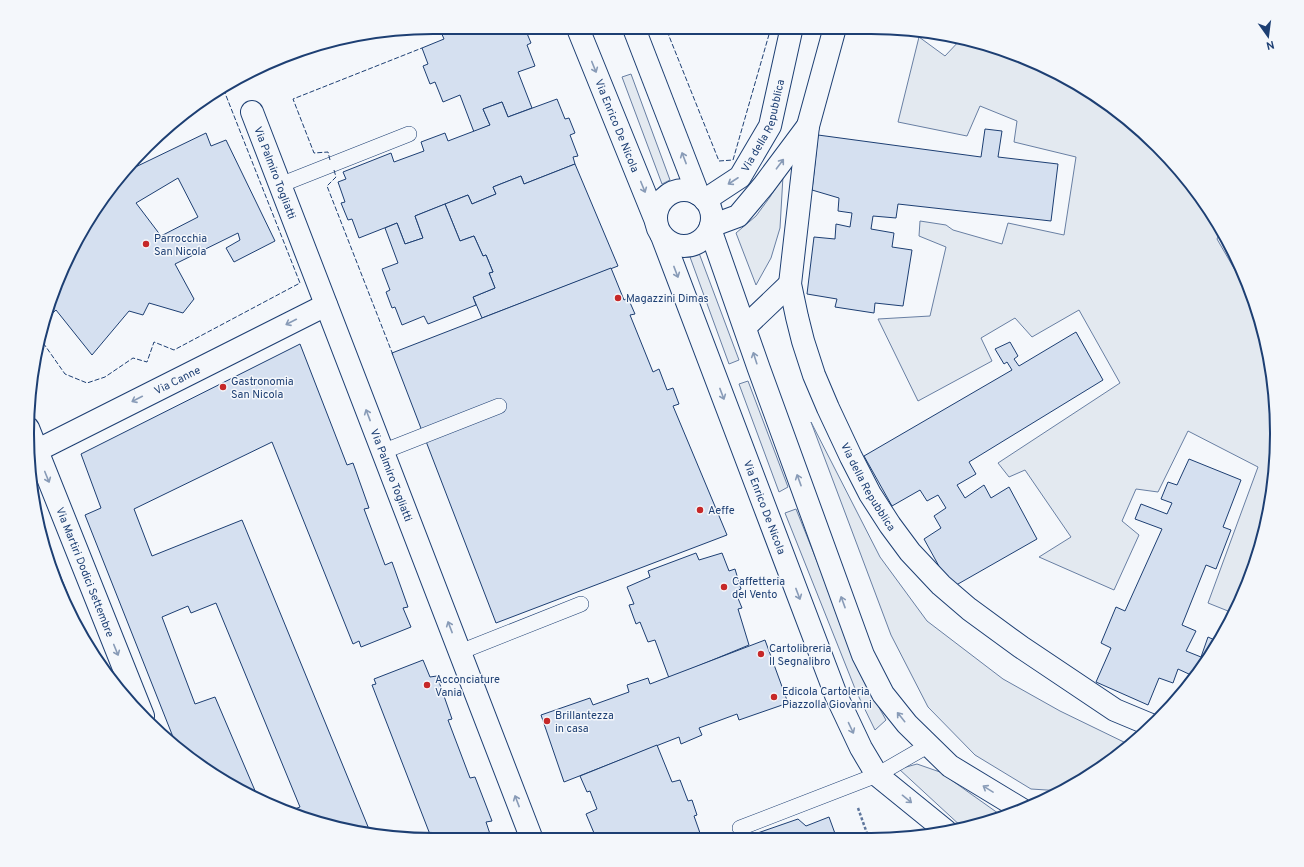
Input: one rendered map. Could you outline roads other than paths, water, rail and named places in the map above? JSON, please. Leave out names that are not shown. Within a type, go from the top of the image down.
[{"type":"street","name":"Via Enrico De Nicola","points":[[581,34],[659,228],[836,695],[861,748],[877,774],[941,826]]},
{"type":"street","points":[[637,34],[701,197]]},
{"type":"street","name":"Via della Repubblica","points":[[701,197],[740,177],[770,126],[790,34]]},
{"type":"street","name":"Via della Repubblica","points":[[833,34],[808,126],[790,284],[803,341],[814,375],[828,408],[870,494],[910,552],[941,585],[969,609],[1021,647],[1115,710],[1146,723]]},
{"type":"street","name":"Via Palmiro Togliatti","points":[[252,112],[382,452],[530,833]]},
{"type":"street","name":"Via della Repubblica","points":[[710,228],[738,216],[764,185],[808,126]]},
{"type":"street","points":[[674,192],[694,192],[701,197],[709,205],[712,216],[707,235],[699,242],[690,246],[679,246],[670,243],[659,228],[659,206],[665,198],[674,192]]},
{"type":"street","points":[[710,228],[759,370],[863,655],[882,694],[907,724],[950,766],[1016,806]]},
{"type":"street","points":[[745,327],[790,284]]},
{"type":"street","name":"Via Canne","points":[[35,451],[326,305]]},
{"type":"street","name":"Via Martiri Dodici Settembre","points":[[35,459],[137,701]]},
{"type":"lane","points":[[280,186],[409,134]]},
{"type":"lane","points":[[382,452],[499,406]]},
{"type":"lane","points":[[460,652],[581,604]]},
{"type":"lane","points":[[740,828],[877,774],[929,745]]},
{"type":"place","name":"Parrocchia San Nicola","points":[[146,244]]},
{"type":"place","name":"Magazzini Dimas","points":[[618,298]]},
{"type":"place","name":"Gastronomia San Nicola","points":[[223,387]]},
{"type":"place","name":"Aeffe","points":[[700,510]]},
{"type":"place","name":"Caffetteria del Vento","points":[[724,587]]},
{"type":"place","name":"Cartolibreria Il Segnalibro","points":[[761,654]]},
{"type":"place","name":"Acconciature Vania","points":[[427,685]]},
{"type":"place","name":"Edicola Cartoleria Piazzolla Giovanni","points":[[774,697]]},
{"type":"place","name":"Brillantezza in casa","points":[[547,721]]}]
